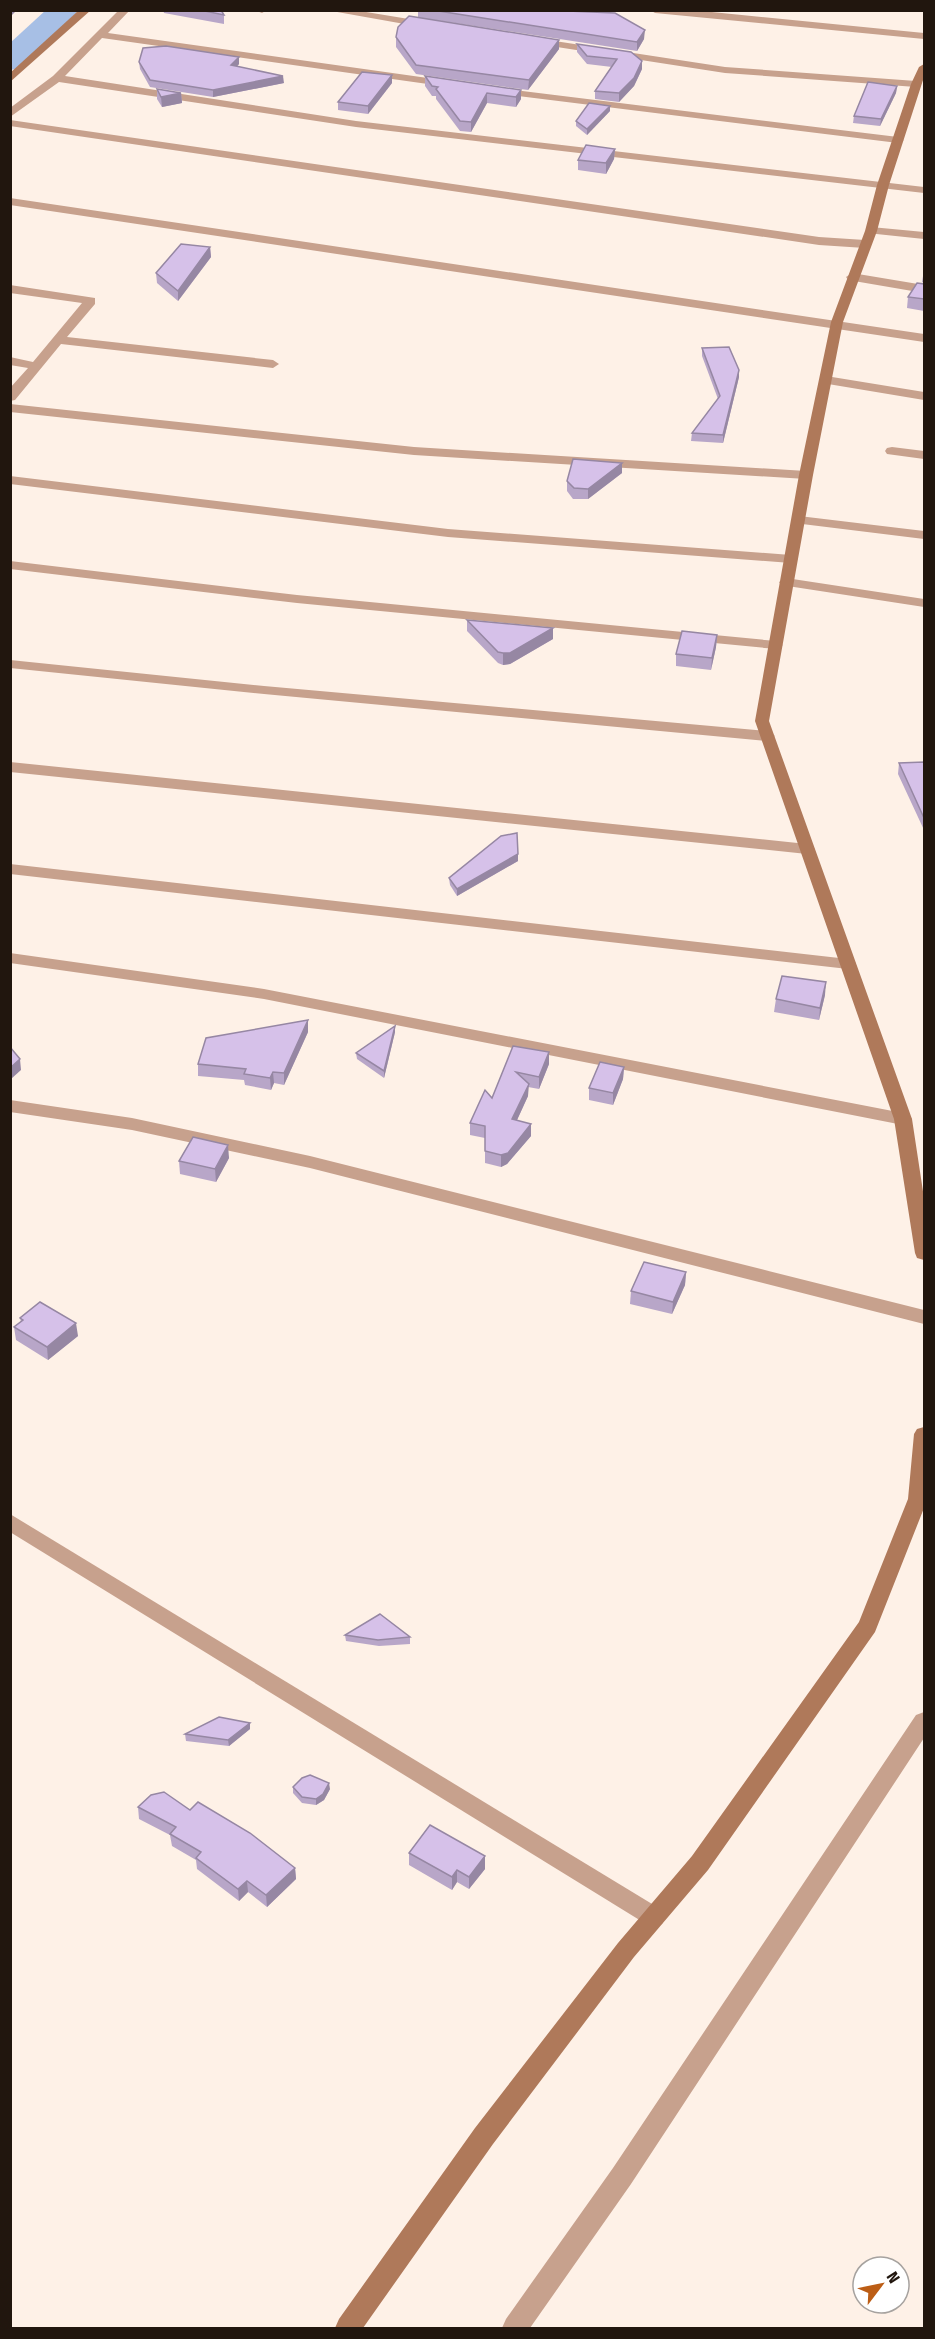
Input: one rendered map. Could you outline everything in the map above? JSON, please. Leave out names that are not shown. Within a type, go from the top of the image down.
[{"type":"street","points":[[10,79],[86,10]]},
{"type":"street","points":[[10,114],[57,78],[126,10]]},
{"type":"street","points":[[331,10],[435,26]]},
{"type":"street","points":[[655,10],[924,36]]},
{"type":"street","points":[[100,35],[462,86]]},
{"type":"street","points":[[528,40],[725,70],[922,75],[836,326],[806,475],[762,721],[903,1119],[924,1253]]},
{"type":"street","points":[[57,78],[356,124],[924,190]]},
{"type":"street","points":[[485,89],[898,140]]},
{"type":"street","points":[[10,123],[819,241],[924,236]]},
{"type":"street","points":[[10,201],[924,338]]},
{"type":"street","points":[[852,277],[924,289]]},
{"type":"street","points":[[10,289],[91,301],[10,397]]},
{"type":"street","points":[[58,340],[273,364]]},
{"type":"street","points":[[10,361],[36,366]]},
{"type":"street","points":[[826,380],[924,396]]},
{"type":"street","points":[[10,408],[414,451],[806,475]]},
{"type":"street","points":[[892,451],[924,455]]},
{"type":"street","points":[[10,480],[448,533],[791,559]]},
{"type":"street","points":[[798,520],[924,535]]},
{"type":"street","points":[[10,565],[134,581],[415,611],[776,645]]},
{"type":"street","points":[[786,582],[924,603]]},
{"type":"street","points":[[10,664],[767,736]]},
{"type":"street","points":[[10,767],[807,849]]},
{"type":"street","points":[[10,868],[848,964]]},
{"type":"street","points":[[10,958],[264,994],[903,1119]]},
{"type":"street","points":[[10,1106],[132,1124],[310,1161],[924,1317]]},
{"type":"street","points":[[348,2328],[484,2136],[626,1950],[700,1863],[868,1626],[918,1499],[924,1434]]},
{"type":"street","points":[[10,1522],[654,1917]]},
{"type":"street","points":[[515,2328],[622,2176],[924,1721]]},
{"type":"building","points":[[200,10],[221,10],[224,15]]},
{"type":"building","points":[[432,10],[570,10],[615,13],[645,30],[637,42]]},
{"type":"building","points":[[409,16],[559,40],[529,80],[416,65],[396,37],[398,27]]},
{"type":"building","points":[[577,44],[631,52],[642,61],[634,78],[619,93],[595,91],[617,59],[587,56]]},
{"type":"building","points":[[166,46],[239,57],[231,65],[283,76],[213,90],[150,80],[139,62],[143,48]]},
{"type":"building","points":[[362,72],[392,75],[368,106],[338,102]]},
{"type":"building","points":[[425,76],[521,90],[516,97],[487,93],[471,122],[460,121],[436,89],[438,87],[432,86]]},
{"type":"building","points":[[868,82],[897,86],[881,119],[854,116]]},
{"type":"building","points":[[157,89],[181,93],[161,97]]},
{"type":"building","points":[[589,103],[610,106],[587,129],[576,121]]},
{"type":"building","points":[[586,145],[615,149],[606,163],[578,160]]},
{"type":"building","points":[[181,244],[210,247],[178,291],[156,273]]},
{"type":"building","points":[[917,283],[924,284],[924,299],[908,297]]},
{"type":"building","points":[[729,347],[739,370],[723,435],[692,433],[720,396],[702,348]]},
{"type":"building","points":[[573,459],[622,463],[588,489],[574,488],[567,481]]},
{"type":"building","points":[[467,620],[553,628],[510,653],[503,653],[498,652]]},
{"type":"building","points":[[682,631],[717,635],[712,658],[676,654]]},
{"type":"building","points":[[924,762],[924,818],[899,763]]},
{"type":"building","points":[[517,833],[518,854],[457,889],[449,878],[501,836]]},
{"type":"building","points":[[782,976],[826,982],[820,1008],[776,999]]},
{"type":"building","points":[[308,1020],[284,1073],[273,1072],[270,1078],[244,1074],[246,1069],[198,1064],[206,1038]]},
{"type":"building","points":[[395,1026],[384,1071],[356,1053]]},
{"type":"building","points":[[513,1046],[549,1052],[539,1077],[516,1072],[529,1084],[512,1119],[531,1124],[508,1153],[501,1155],[485,1151],[485,1126],[470,1123],[485,1090],[492,1098]]},
{"type":"building","points":[[10,1047],[20,1059],[10,1068]]},
{"type":"building","points":[[600,1062],[624,1067],[613,1093],[589,1088]]},
{"type":"building","points":[[193,1137],[228,1145],[215,1169],[179,1161]]},
{"type":"building","points":[[644,1262],[686,1272],[673,1302],[631,1291]]},
{"type":"building","points":[[40,1302],[76,1323],[47,1347],[14,1327],[23,1320],[20,1318]]},
{"type":"building","points":[[380,1614],[410,1637],[378,1640],[345,1635]]},
{"type":"building","points":[[219,1717],[250,1723],[228,1740],[185,1734]]},
{"type":"building","points":[[310,1775],[329,1783],[323,1794],[316,1799],[302,1797],[293,1787],[302,1778]]},
{"type":"building","points":[[164,1792],[190,1810],[198,1802],[250,1833],[295,1868],[266,1895],[247,1881],[238,1889],[196,1858],[201,1852],[170,1834],[176,1827],[138,1807],[151,1795]]},
{"type":"building","points":[[430,1825],[485,1856],[469,1877],[457,1870],[452,1877],[409,1853]]},
{"type":"waterway","points":[[10,61],[64,10]]}]
